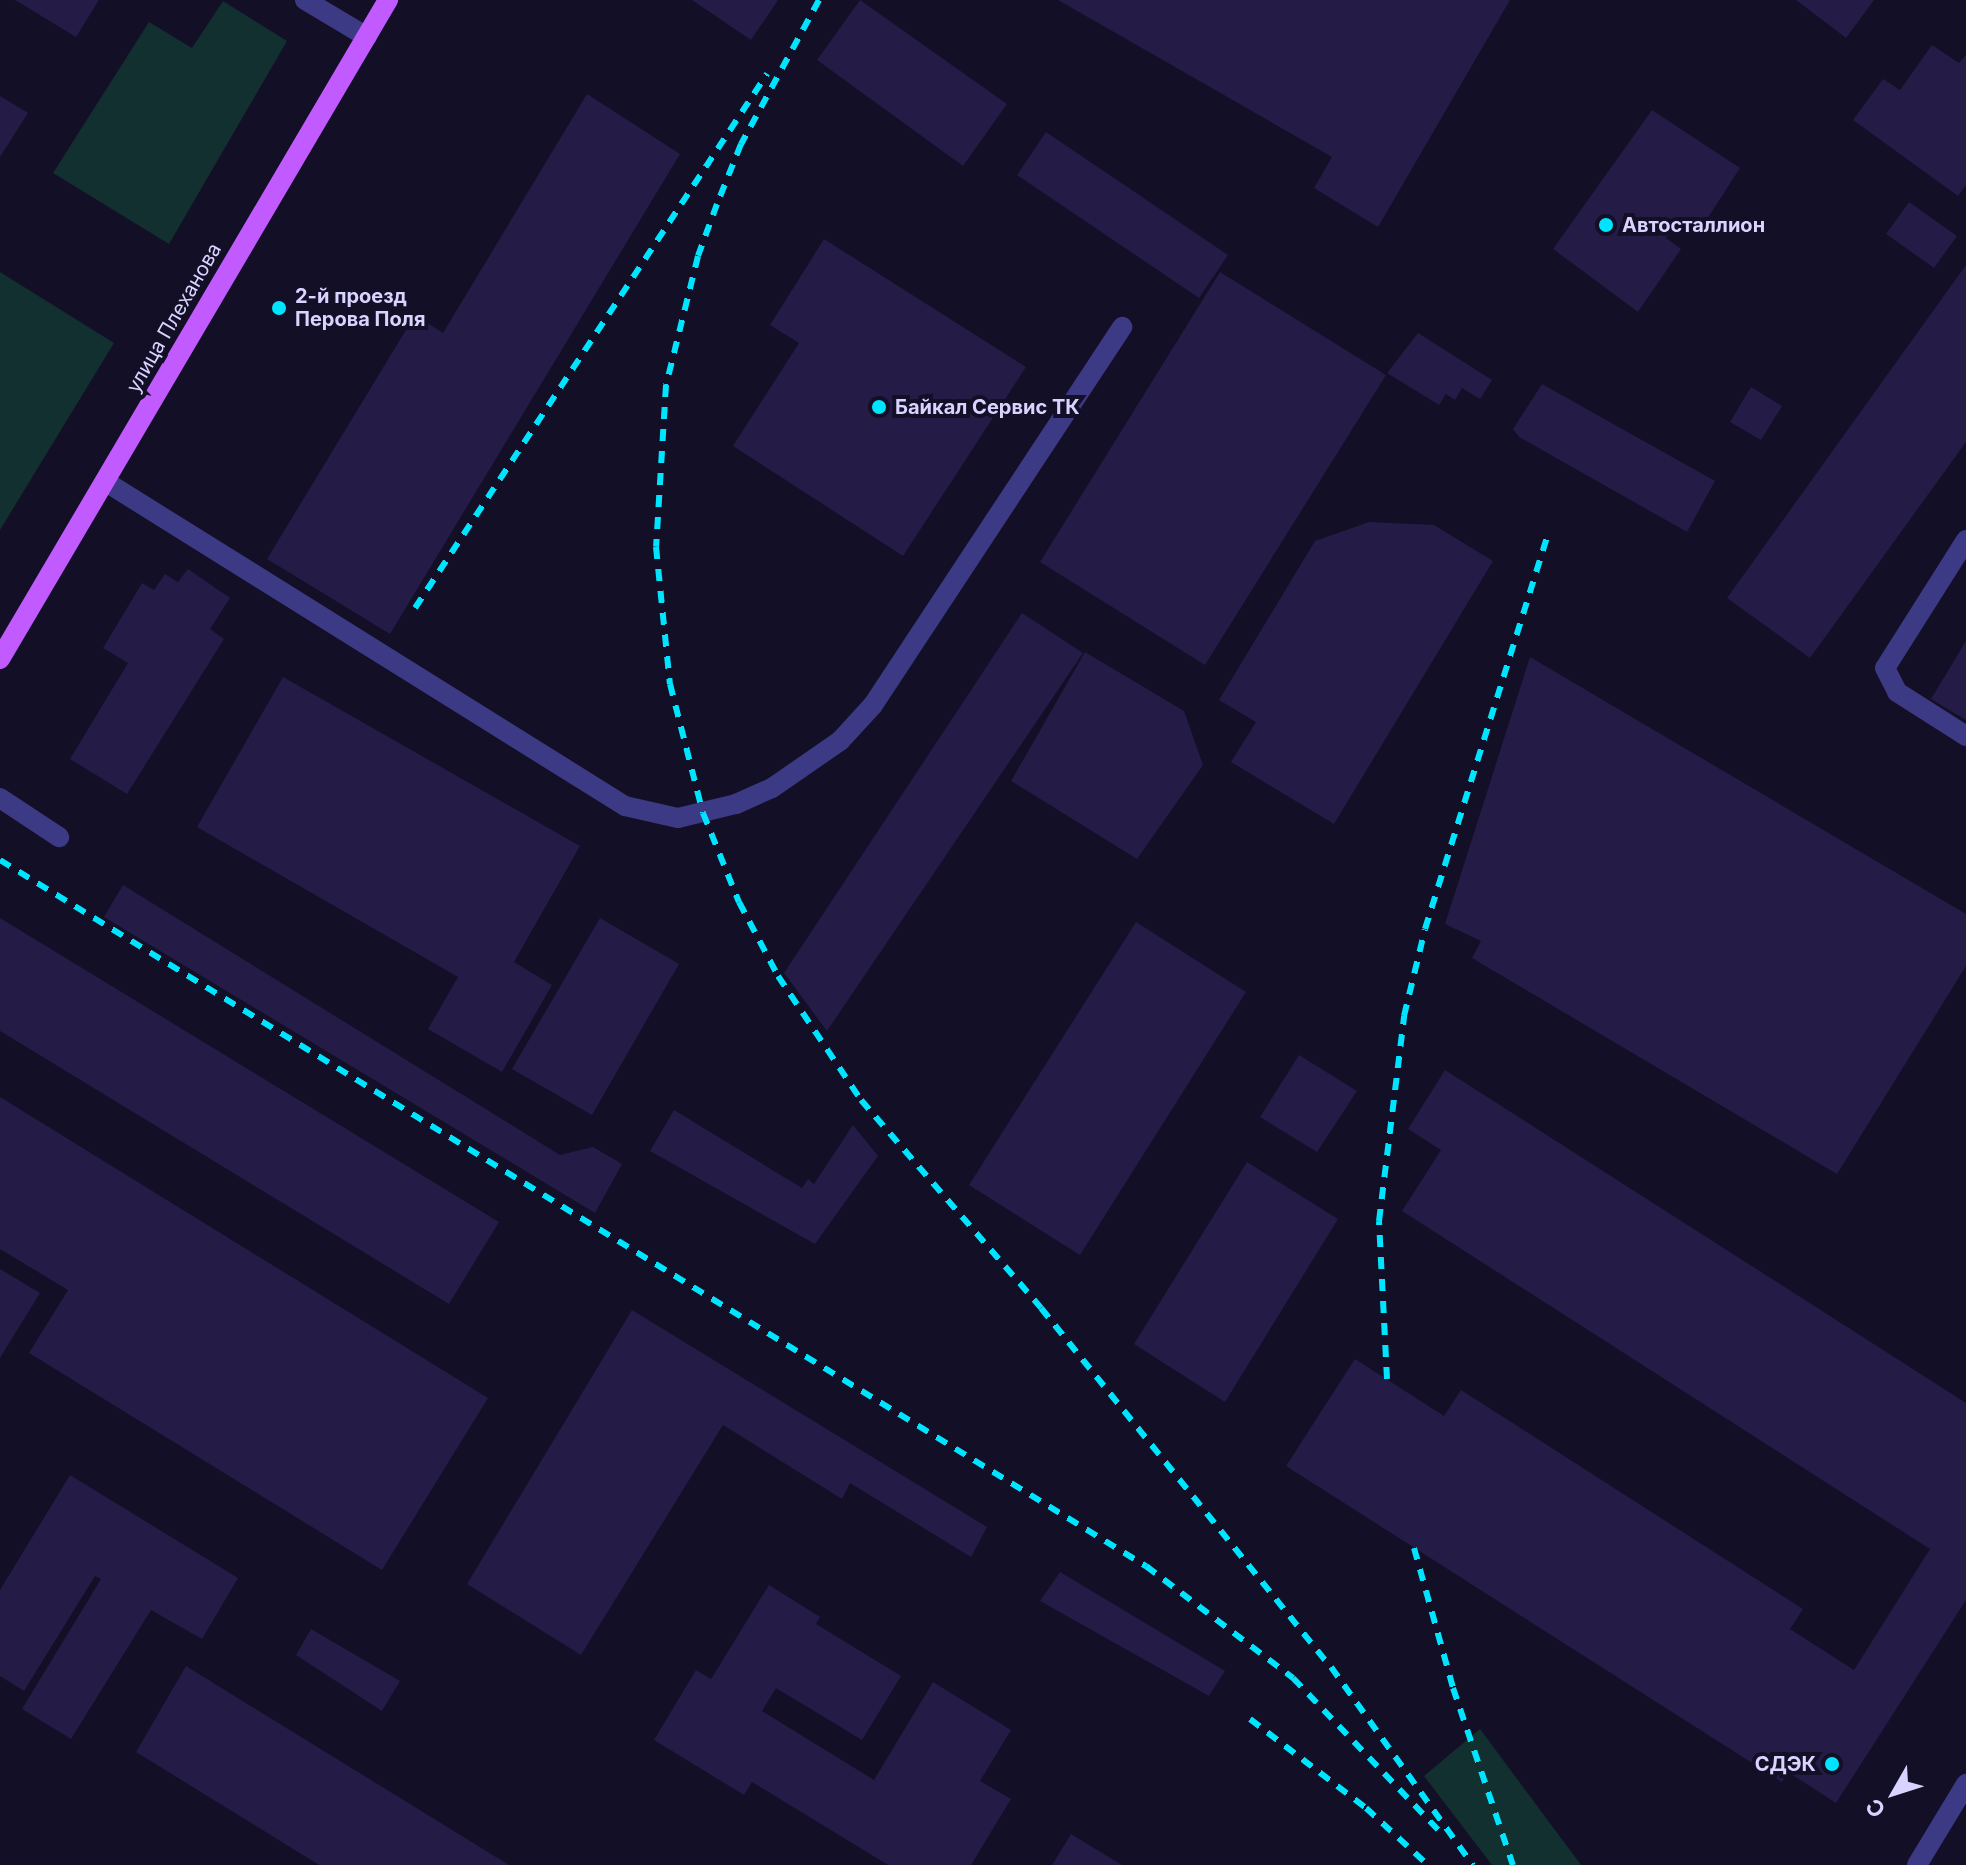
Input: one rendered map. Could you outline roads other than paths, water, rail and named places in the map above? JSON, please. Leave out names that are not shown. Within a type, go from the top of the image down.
[{"type":"main road","name":"улица Плеханова","points":[[0,659],[388,0]]},
{"type":"street","points":[[305,0],[367,37]]},
{"type":"street","points":[[106,482],[625,806],[678,818],[736,804],[772,788],[840,741],[873,705],[1122,327]]},
{"type":"street","points":[[1966,540],[1885,668],[1897,692],[1966,736]]},
{"type":"street","points":[[0,798],[59,837]]},
{"type":"street","points":[[1917,1865],[1966,1784]]},
{"type":"railway","points":[[819,0],[741,144],[717,204],[698,256],[666,385],[656,547],[670,684],[703,813],[739,902],[778,976],[861,1100],[1041,1308],[1331,1667],[1473,1865]]},
{"type":"railway","points":[[415,608],[767,74]]},
{"type":"railway","points":[[1387,1379],[1379,1221],[1404,1016],[1425,929],[1548,534]]},
{"type":"railway","points":[[0,860],[1146,1566],[1293,1678],[1439,1831]]},
{"type":"railway","points":[[1414,1548],[1453,1688],[1513,1865]]},
{"type":"railway","points":[[1250,1719],[1366,1808],[1428,1865]]},
{"type":"place","name":"Автосталлион","points":[[1606,225]]},
{"type":"place","name":"2-й проезд Перова Поля","points":[[279,308]]},
{"type":"place","name":"Байкал Сервис ТК","points":[[879,407]]},
{"type":"place","name":"СДЭК","points":[[1832,1764]]}]
